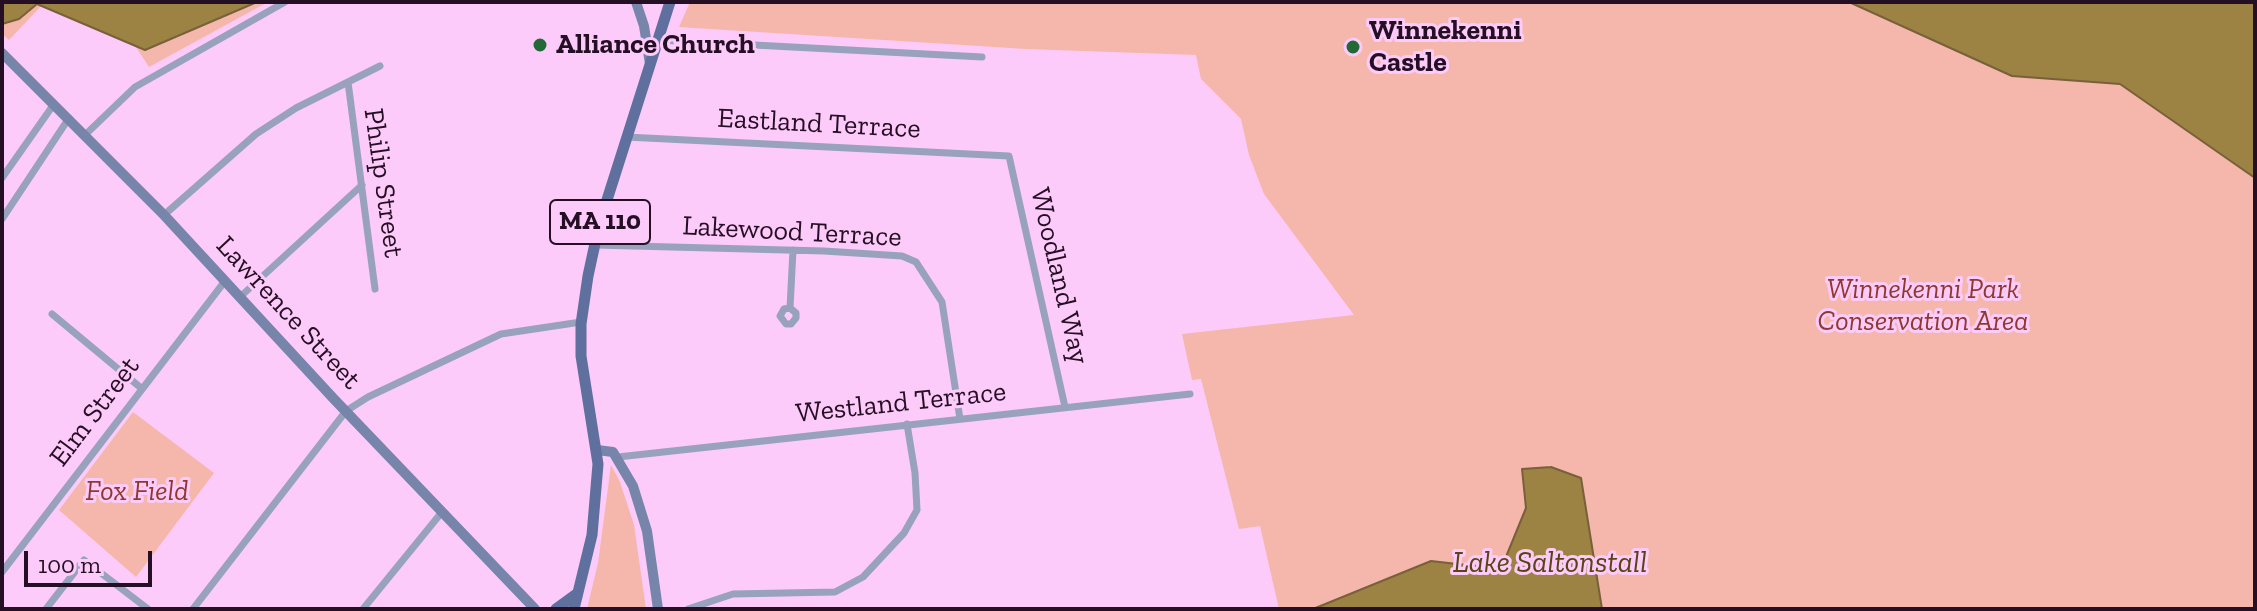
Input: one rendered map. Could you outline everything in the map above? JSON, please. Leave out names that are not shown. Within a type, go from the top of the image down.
[{"type":"main road","name":"MA 110","points":[[574,609],[592,535],[597,450],[581,356],[581,322],[595,245],[670,2]]},
{"type":"main road","points":[[556,609],[579,593]]},
{"type":"street","points":[[86,134],[135,87],[285,2]]},
{"type":"street","points":[[636,2],[644,26],[650,66]]},
{"type":"street","points":[[659,40],[982,57]]},
{"type":"street","name":"Lawrence Street","points":[[2,53],[164,215],[535,609]]},
{"type":"street","points":[[164,215],[256,134],[296,108],[380,66]]},
{"type":"street","name":"Philip Street","points":[[348,82],[375,289]]},
{"type":"street","points":[[2,178],[54,104]]},
{"type":"street","points":[[2,219],[69,118]]},
{"type":"street","name":"Eastland Terrace","points":[[626,137],[1009,156]]},
{"type":"street","name":"Woodland Way","points":[[1009,156],[1065,407]]},
{"type":"street","points":[[240,297],[362,185]]},
{"type":"street","name":"Lakewood Terrace","points":[[595,245],[793,250],[902,256],[916,262],[942,302],[960,419]]},
{"type":"street","points":[[790,308],[793,250]]},
{"type":"street","name":"Elm Street","points":[[2,572],[225,281]]},
{"type":"street","points":[[52,314],[141,388]]},
{"type":"street","points":[[193,609],[346,411],[368,397],[501,334],[581,322]]},
{"type":"street","name":"Westland Terrace","points":[[618,457],[1190,394]]},
{"type":"street","points":[[688,609],[733,594],[835,592],[863,577],[904,533],[917,510],[907,424]]},
{"type":"street","points":[[597,450],[612,451],[618,457],[641,508],[658,609]]},
{"type":"street","points":[[363,609],[442,512]]},
{"type":"street","points":[[46,609],[84,560],[148,609]]},
{"type":"green space","points":[[2,2],[45,2],[9,40],[2,34]]},
{"type":"green space","points":[[57,2],[268,2],[149,67],[130,38]]},
{"type":"green space","name":"Winnekenni Park Conservation Area","points":[[690,2],[2255,2],[2255,609],[1596,609],[1532,514],[1504,579],[1334,609],[1279,609],[1260,526],[1239,529],[1201,379],[1192,380],[1182,334],[1354,315],[1264,194],[1249,155],[1241,119],[1201,79],[1196,55],[1026,49],[679,27]]},
{"type":"green space","name":"Fox Field","points":[[133,412],[214,473],[136,577],[59,510]]},
{"type":"green space","points":[[611,465],[634,525],[646,609],[587,609],[598,563]]},
{"type":"water","points":[[2,2],[257,2],[145,50],[37,4],[19,19],[2,24]]},
{"type":"water","points":[[1849,2],[2255,2],[2255,178],[2120,84],[2012,76]]},
{"type":"water","name":"Lake Saltonstall","points":[[1551,467],[1581,478],[1602,609],[1313,609],[1431,561],[1501,569],[1526,508],[1522,469]]},
{"type":"place","name":"Alliance Church","points":[[540,45]]},
{"type":"place","name":"Winnekenni Castle","points":[[1353,47]]}]
